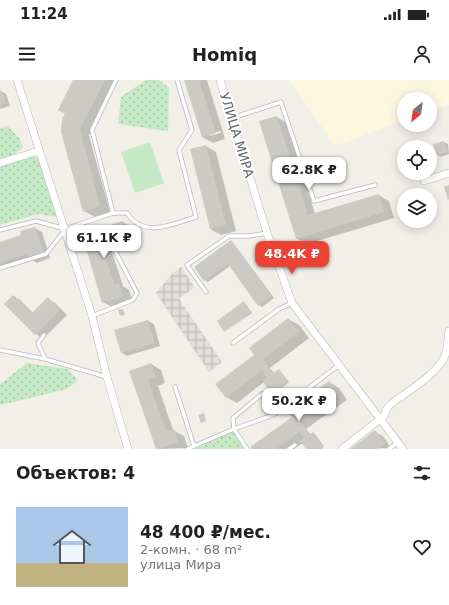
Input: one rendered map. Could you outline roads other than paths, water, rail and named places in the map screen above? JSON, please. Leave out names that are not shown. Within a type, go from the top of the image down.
[{"type":"street","points":[[17,80],[39,152],[66,229],[92,316],[107,377],[128,449]]},
{"type":"street","name":"УЛИЦА МИРА","points":[[220,80],[267,233],[292,303],[403,449]]},
{"type":"street","points":[[0,163],[39,152]]},
{"type":"street","points":[[424,181],[449,173]]},
{"type":"street","points":[[342,449],[384,416],[387,407],[391,403],[406,393],[439,365],[444,357],[449,331]]},
{"type":"lane","points":[[113,213],[92,130],[116,80]]},
{"type":"lane","points":[[0,268],[46,254],[66,229],[113,213],[127,213],[132,221],[154,230],[196,217],[179,150],[192,130],[177,80]]},
{"type":"lane","points":[[232,118],[281,102],[314,202],[375,185]]},
{"type":"lane","points":[[0,230],[36,221],[66,229]]},
{"type":"lane","points":[[206,292],[188,265],[229,236],[249,236],[267,233]]},
{"type":"lane","points":[[92,316],[133,300],[137,293],[114,249]]},
{"type":"lane","points":[[233,343],[279,309],[292,303]]},
{"type":"lane","points":[[44,335],[38,343],[45,360]]},
{"type":"lane","points":[[0,350],[45,360],[107,377]]},
{"type":"lane","points":[[188,449],[234,429],[273,415],[339,365]]},
{"type":"lane","points":[[175,387],[194,446]]},
{"type":"lane","points":[[247,449],[234,429],[234,418],[262,394]]},
{"type":"lane","points":[[389,449],[398,442]]},
{"type":"lane","points":[[289,449],[295,444]]}]
